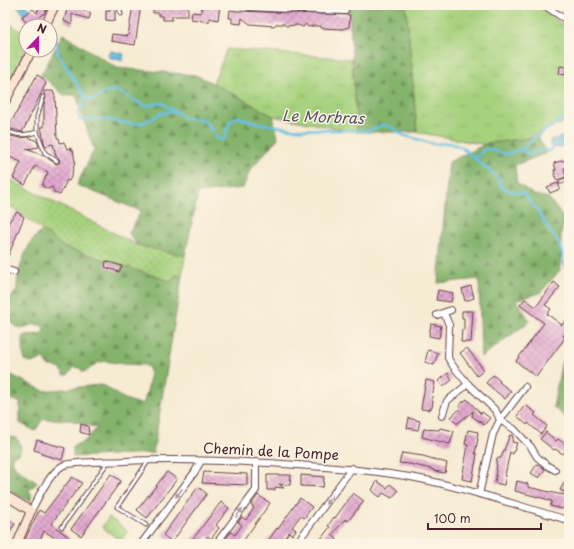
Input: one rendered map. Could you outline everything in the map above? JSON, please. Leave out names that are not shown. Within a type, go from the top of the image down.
[{"type":"main road","points":[[49,18],[55,5]]},
{"type":"main road","points":[[5,102],[28,58]]},
{"type":"main road","points":[[5,496],[31,511]]},
{"type":"main road","name":"Chemin de la Pompe","points":[[17,544],[31,511]]},
{"type":"street","points":[[248,5],[249,7],[325,8],[345,11]]},
{"type":"street","points":[[544,5],[569,22]]},
{"type":"street","points":[[5,269],[14,272]]},
{"type":"street","points":[[437,315],[451,310]]},
{"type":"street","points":[[444,313],[449,325],[448,358],[453,366],[468,384],[496,411],[500,420],[514,430],[531,447],[537,457],[555,470]]},
{"type":"street","points":[[442,416],[447,402],[468,384]]},
{"type":"street","points":[[479,494],[493,434],[500,420],[525,387]]},
{"type":"street","name":"Chemin de la Pompe","points":[[31,511],[50,478],[62,466],[73,464],[149,460],[256,462],[352,468],[421,479],[564,519]]},
{"type":"street","points":[[140,544],[201,461]]},
{"type":"street","points":[[216,544],[256,490],[256,462]]},
{"type":"street","points":[[296,544],[352,468]]},
{"type":"lane","points":[[118,5],[121,14]]},
{"type":"lane","points":[[43,97],[37,117],[37,132],[45,153],[57,161]]},
{"type":"lane","points":[[5,130],[15,135],[24,135],[37,132]]},
{"type":"lane","points":[[561,182],[569,179]]},
{"type":"lane","points":[[146,525],[117,507],[149,460]]},
{"type":"lane","points":[[62,527],[108,462]]},
{"type":"green space","points":[[406,5],[537,5],[569,30],[569,101],[567,121],[503,148],[417,132]]},
{"type":"green space","points":[[406,5],[417,132],[357,132],[349,7]]},
{"type":"green space","points":[[5,21],[18,30],[18,58],[21,58],[5,88]]},
{"type":"green space","points":[[63,34],[117,68],[195,75],[213,83],[273,116],[278,138],[250,170],[243,188],[198,193],[185,256],[137,245],[129,233],[141,211],[77,185],[94,150],[76,95],[64,95],[41,75],[50,58],[58,58],[58,43]]},
{"type":"green space","points":[[227,49],[352,59],[357,132],[273,116],[213,83]]},
{"type":"green space","points":[[538,137],[547,153],[515,165],[517,183],[534,195],[549,198],[565,221],[561,233],[560,270],[540,293],[516,300],[530,321],[481,357],[479,279],[438,283],[449,162],[488,143]]},
{"type":"green space","points":[[5,177],[137,245],[185,256],[182,276],[175,275],[171,281],[64,247],[5,202]]},
{"type":"green space","points":[[43,231],[64,247],[171,281],[175,275],[182,276],[153,453],[73,457],[73,446],[85,441],[97,428],[71,420],[43,419],[35,431],[20,423],[20,402],[5,398],[5,372],[44,391],[99,385],[108,388],[130,401],[141,404],[144,402],[149,384],[150,369],[145,365],[105,361],[97,363],[83,372],[80,368],[74,367],[70,373],[64,375],[61,369],[48,366],[45,359],[31,363],[25,360],[23,353],[23,336],[41,334],[44,327],[36,324],[20,328],[17,327],[13,325],[5,316],[5,308],[9,299],[17,291],[18,275],[27,249],[37,235]]},
{"type":"green space","points":[[569,357],[569,420],[553,407],[562,361]]},
{"type":"green space","points":[[12,437],[19,441],[21,449],[18,454],[12,456],[14,465],[17,469],[37,483],[29,490],[31,500],[29,501],[5,489],[5,438]]},
{"type":"green space","points":[[109,517],[128,531],[121,541],[102,527]]},
{"type":"water","points":[[17,5],[26,5],[37,18],[26,18]]},
{"type":"water","points":[[111,51],[124,54],[122,61],[109,57],[108,54]]},
{"type":"water","points":[[567,136],[569,137],[569,146],[552,148],[550,140]]},
{"type":"building","points":[[39,5],[49,5],[44,14],[38,18],[23,18],[22,16],[33,9],[37,13]]},
{"type":"building","points":[[68,5],[72,5],[78,9],[85,9],[84,11],[91,13],[89,19],[72,14],[72,25],[64,21]]},
{"type":"building","points":[[110,5],[115,5],[115,21],[106,20],[106,10],[110,10]]},
{"type":"building","points":[[133,5],[141,5],[135,45],[111,41],[112,34],[128,36]]},
{"type":"building","points":[[153,5],[188,6],[188,16],[172,16],[172,20],[163,20],[163,16],[159,16],[159,13],[153,13]]},
{"type":"building","points":[[202,5],[220,5],[218,20],[209,18],[209,22],[191,19],[192,12],[201,13]]},
{"type":"building","points":[[230,10],[350,15],[349,27],[342,29],[321,28],[321,26],[308,27],[306,24],[303,27],[298,25],[286,26],[284,24],[276,24],[274,26],[250,24],[242,18],[241,24],[232,23],[232,18],[229,18]]},
{"type":"building","points":[[560,66],[566,67],[565,75],[559,74]]},
{"type":"building","points":[[37,75],[46,83],[27,123],[22,132],[8,128]]},
{"type":"building","points":[[44,91],[53,91],[55,96],[57,138],[59,138],[60,143],[64,142],[67,149],[71,148],[71,150],[73,150],[75,162],[73,173],[69,181],[67,180],[60,195],[54,192],[52,187],[48,189],[42,186],[48,172],[35,166],[25,185],[13,178],[21,162],[5,155],[5,141],[11,136],[20,138],[28,137],[37,141],[39,147],[26,149],[45,156],[56,164],[60,162],[56,156],[53,144],[45,146],[44,142],[41,127],[44,127],[44,104],[46,97]]},
{"type":"building","points":[[565,160],[567,167],[564,168],[566,177],[556,180],[554,163]]},
{"type":"building","points":[[558,183],[560,189],[550,193],[547,187]]},
{"type":"building","points":[[17,212],[24,217],[5,264],[5,231],[10,220]]},
{"type":"building","points":[[106,261],[122,266],[119,272],[105,267]]},
{"type":"building","points":[[554,282],[560,287],[545,305],[551,309],[547,314],[562,325],[569,316],[569,327],[563,336],[565,338],[536,377],[516,361],[544,323],[520,305],[525,299],[536,307]]},
{"type":"building","points":[[471,286],[474,298],[465,301],[462,289]]},
{"type":"building","points":[[438,290],[453,293],[451,302],[436,300]]},
{"type":"building","points":[[462,311],[473,311],[471,342],[461,342],[462,329],[464,330],[464,318],[462,318]]},
{"type":"building","points":[[431,324],[441,326],[439,338],[429,336]]},
{"type":"building","points":[[467,348],[484,370],[477,376],[460,353]]},
{"type":"building","points":[[428,350],[438,353],[434,365],[425,362]]},
{"type":"building","points":[[448,373],[452,380],[443,387],[438,381]]},
{"type":"building","points":[[493,375],[500,381],[499,382],[511,391],[505,399],[486,383]]},
{"type":"building","points":[[426,380],[435,382],[432,397],[432,408],[430,408],[430,410],[421,409]]},
{"type":"building","points":[[467,399],[481,414],[482,412],[490,418],[484,425],[472,416],[473,411],[458,423],[456,423],[451,417],[461,408],[459,405]]},
{"type":"building","points":[[525,405],[536,413],[534,415],[547,426],[541,434],[517,416]]},
{"type":"building","points":[[409,418],[420,421],[418,430],[407,428]]},
{"type":"building","points":[[81,424],[88,426],[89,435],[80,432]]},
{"type":"building","points":[[440,428],[454,431],[450,444],[422,437],[424,429],[439,430]]},
{"type":"building","points":[[468,430],[478,432],[475,454],[477,454],[472,481],[462,479],[468,445],[465,444]]},
{"type":"building","points":[[546,432],[556,441],[558,439],[569,447],[563,454],[555,449],[554,450],[540,439]]},
{"type":"building","points":[[510,435],[513,436],[512,442],[517,443],[513,454],[510,452],[504,485],[495,483],[497,470],[496,464],[497,458],[501,458]]},
{"type":"building","points":[[37,440],[65,448],[62,460],[41,454],[41,452],[34,450]]},
{"type":"building","points":[[402,453],[423,456],[447,463],[445,473],[410,464],[399,463]]},
{"type":"building","points":[[537,464],[545,469],[539,478],[531,473]]},
{"type":"building","points":[[167,472],[177,479],[147,518],[137,510]]},
{"type":"building","points":[[204,472],[247,474],[247,485],[202,483]]},
{"type":"building","points":[[111,474],[121,481],[81,536],[71,529]]},
{"type":"building","points":[[569,474],[569,494],[560,490]]},
{"type":"building","points":[[267,475],[291,475],[290,485],[279,484],[284,488],[275,487],[275,490],[267,490]]},
{"type":"building","points":[[301,475],[324,477],[323,487],[301,486]]},
{"type":"building","points":[[72,477],[82,483],[51,524],[69,537],[65,544],[44,531],[38,544],[23,544],[39,510],[44,513]]},
{"type":"building","points":[[377,481],[387,488],[390,484],[398,491],[392,498],[383,493],[380,497],[372,490]]},
{"type":"building","points":[[517,481],[528,484],[528,487],[566,495],[563,509],[550,506],[552,501],[515,491]]},
{"type":"building","points":[[198,487],[206,493],[206,495],[172,542],[163,535]]},
{"type":"building","points":[[353,493],[364,501],[348,521],[345,519],[332,535],[337,539],[333,544],[317,544],[330,527],[328,526],[334,517],[335,518]]},
{"type":"building","points":[[258,495],[270,503],[241,544],[228,544],[230,541],[226,538],[231,532],[235,535],[242,525],[238,522],[242,517],[246,520],[254,508],[251,505]]},
{"type":"building","points":[[300,498],[312,507],[304,518],[301,515],[292,527],[296,530],[292,535],[289,532],[280,544],[266,544],[277,528],[278,529]]},
{"type":"building","points":[[221,502],[229,508],[216,525],[219,528],[211,539],[208,536],[201,544],[189,544]]},
{"type":"building","points":[[5,517],[15,524],[5,537]]},
{"type":"waterway","name":"Le Morbras","points":[[58,54],[86,98],[92,100],[105,93],[116,90],[146,106],[162,103],[185,118],[199,119],[206,122],[214,135],[220,140],[224,139],[230,121],[237,117],[258,123],[292,129],[368,131],[382,125],[389,126],[403,135],[433,144],[449,143],[461,147],[498,178],[502,188],[523,193],[537,210],[559,243],[564,263],[569,272]]},
{"type":"waterway","name":"Le Morbras","points":[[86,98],[78,114],[82,120],[104,119],[133,124],[145,122],[161,113],[173,112]]},
{"type":"waterway","points":[[522,150],[528,143],[565,116]]},
{"type":"waterway","points":[[475,158],[485,149],[508,154],[518,149],[530,154],[541,150],[550,151],[552,148]]}]
